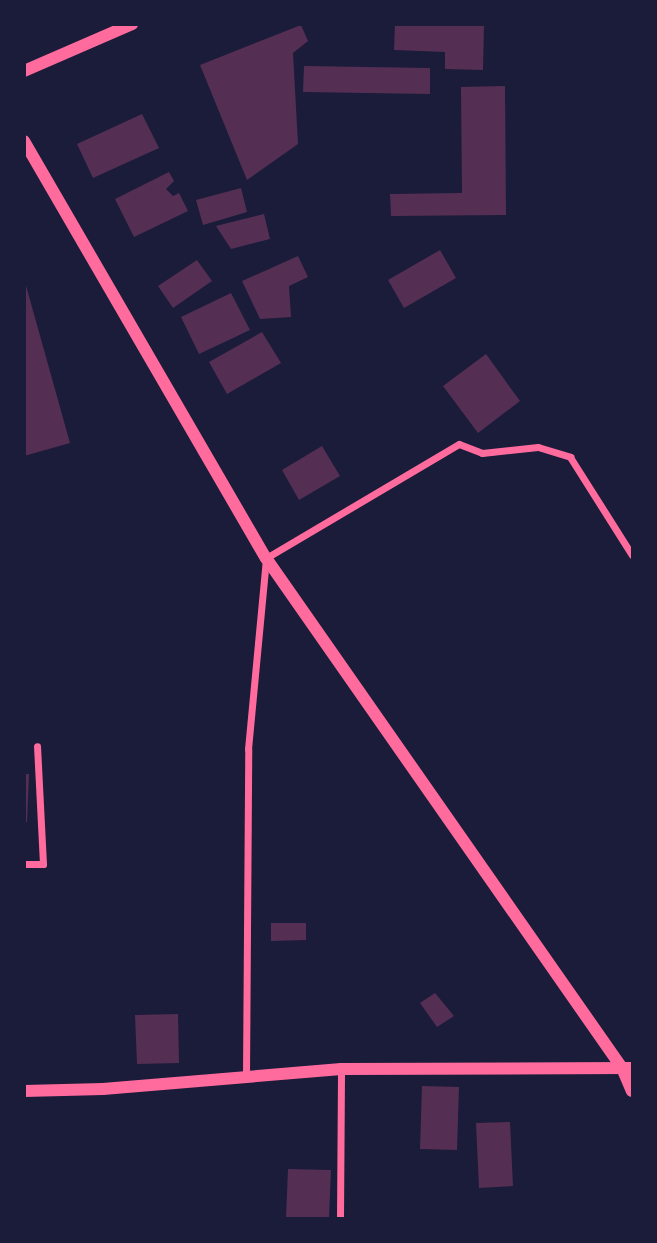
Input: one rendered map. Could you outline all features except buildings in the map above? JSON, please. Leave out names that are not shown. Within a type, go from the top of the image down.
[{"type":"street","points":[[24,71],[132,24]]},
{"type":"street","points":[[24,141],[267,558],[627,1068],[632,1091]]},
{"type":"street","points":[[267,558],[459,444],[482,453],[538,447],[570,457],[632,555]]},
{"type":"street","points":[[246,1075],[248,750],[267,558]]},
{"type":"street","points":[[24,864],[43,864],[37,746]]},
{"type":"street","points":[[24,1091],[103,1089],[341,1069],[627,1068]]},
{"type":"street","points":[[340,1219],[341,1069]]}]
